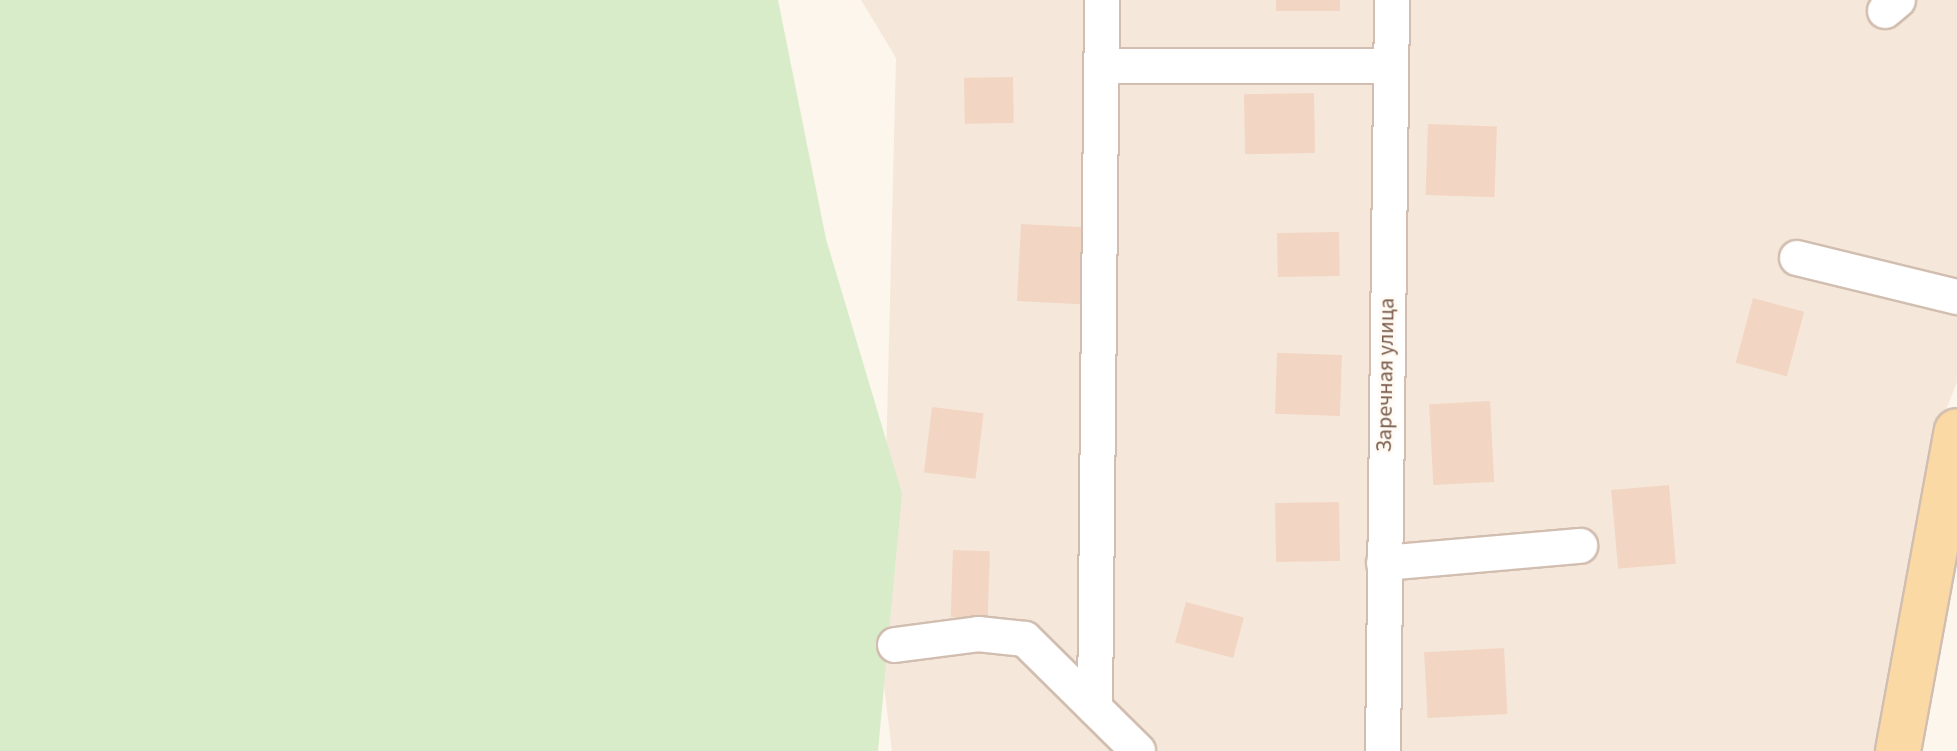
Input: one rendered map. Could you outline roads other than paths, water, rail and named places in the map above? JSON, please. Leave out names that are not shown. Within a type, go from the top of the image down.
[{"type":"main road","points":[[1898,751],[1957,431]]},
{"type":"street","points":[[1095,708],[1102,0]]},
{"type":"street","name":"Заречная улица","points":[[1383,751],[1392,0]]},
{"type":"street","points":[[1103,66],[1391,66]]},
{"type":"street","points":[[1797,258],[1957,297]]},
{"type":"street","points":[[1384,563],[1580,546]]},
{"type":"street","points":[[895,645],[978,634],[1025,639],[1138,751]]}]
